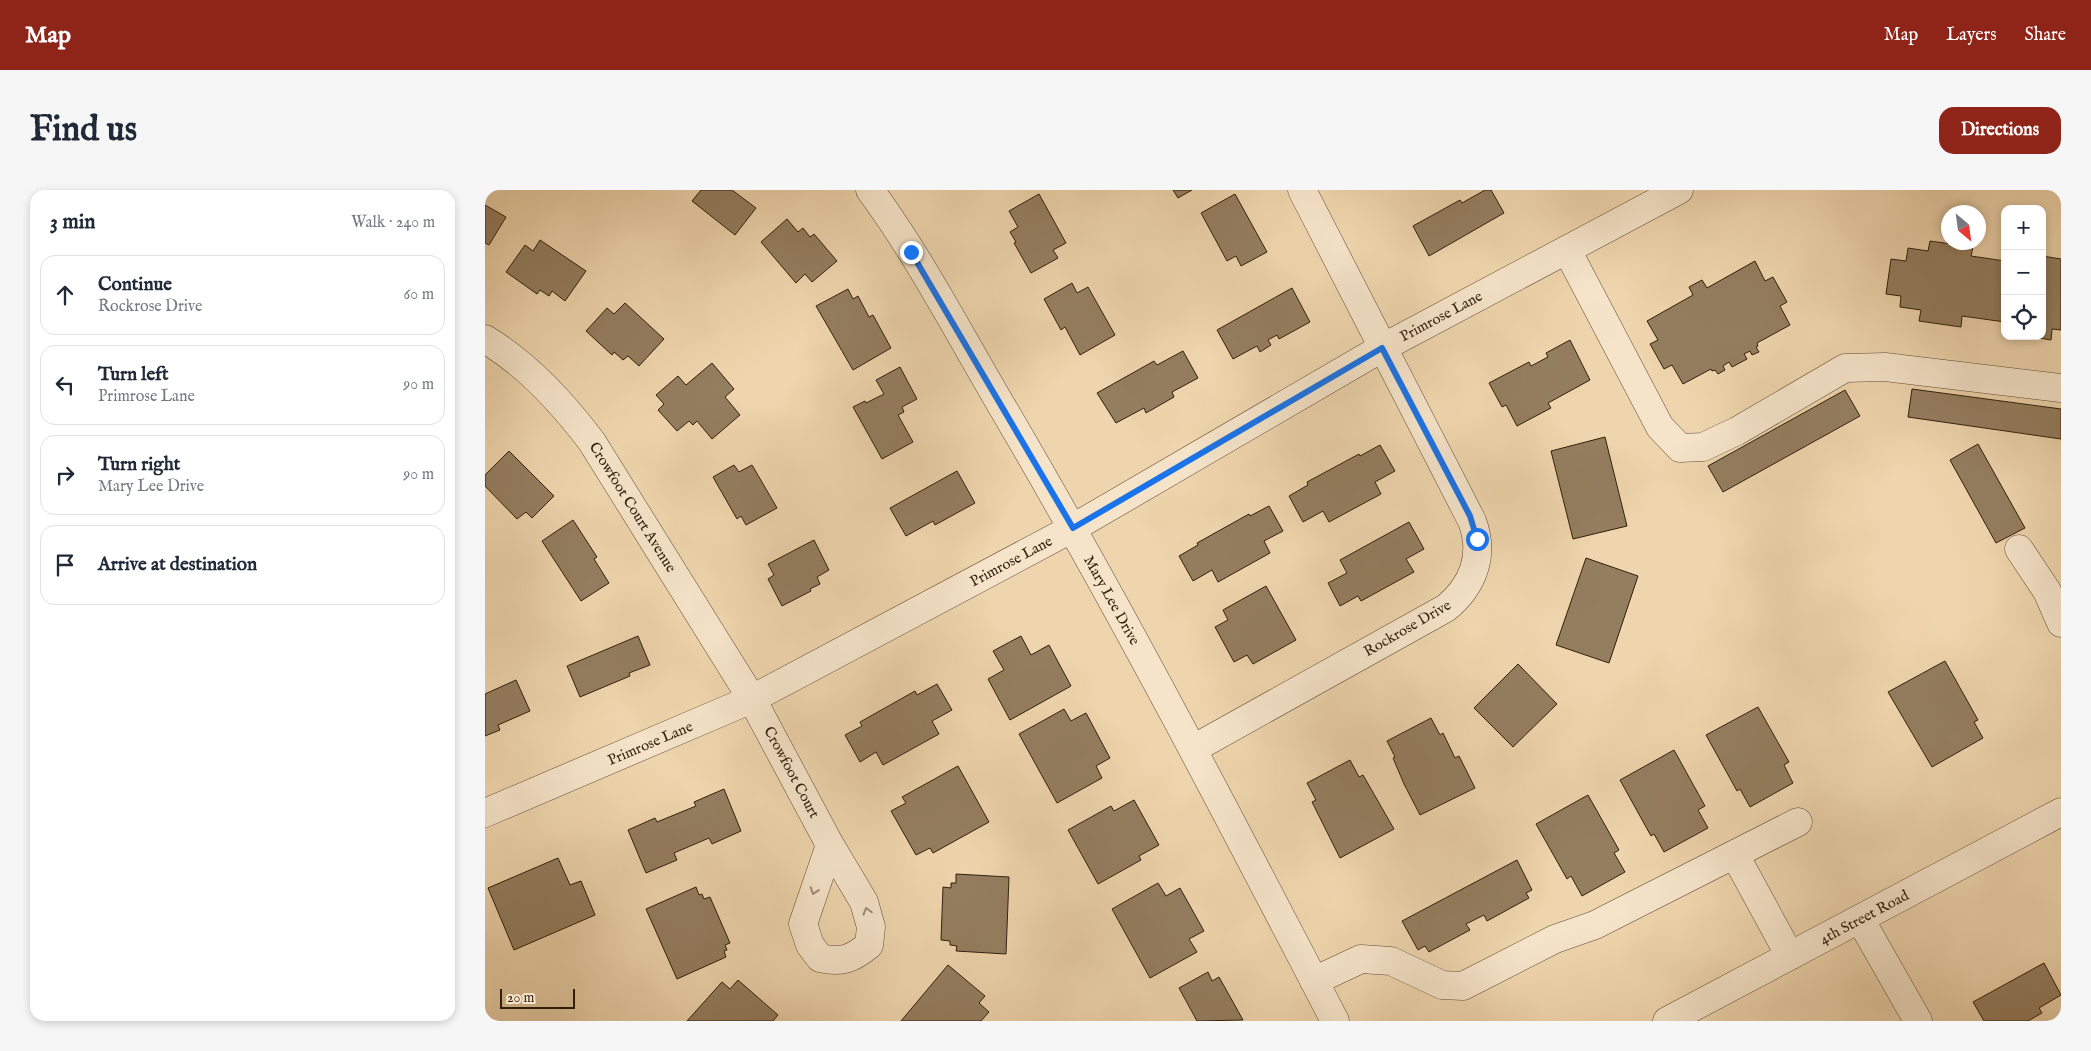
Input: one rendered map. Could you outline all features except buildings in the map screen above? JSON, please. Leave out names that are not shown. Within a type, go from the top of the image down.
[{"type":"street","name":"Mary Lee Drive","points":[[870,190],[906,242],[1073,528],[1193,749],[1335,1021]]},
{"type":"street","name":"Rockrose Drive","points":[[1193,749],[1446,608],[1470,581],[1476,564],[1477,539],[1472,521],[1302,190]]},
{"type":"street","name":"Primrose Lane","points":[[485,813],[752,699],[1073,528],[1382,348],[1679,190]]},
{"type":"street","points":[[1567,250],[1660,427],[1680,448],[1703,447],[1720,439],[1792,400],[1845,368],[1885,367],[2061,388]]},
{"type":"street","name":"Crowfoot Court Avenue","points":[[485,340],[545,386],[592,442],[752,699]]},
{"type":"street","points":[[2019,550],[2047,591],[2061,623]]},
{"type":"street","name":"Crowfoot Court","points":[[752,699],[830,845]]},
{"type":"street","name":"4th Street Road","points":[[1667,1021],[2061,812]]},
{"type":"street","points":[[1314,981],[1361,959],[1391,961],[1442,984],[1463,986],[1555,939],[1595,926],[1799,822]]},
{"type":"street","points":[[1735,855],[1790,956]]},
{"type":"street","points":[[1860,919],[1918,1021]]},
{"type":"route","points":[[911,252],[1073,528],[1382,348],[1462,504],[1470,516],[1475,527],[1477,539]]}]
